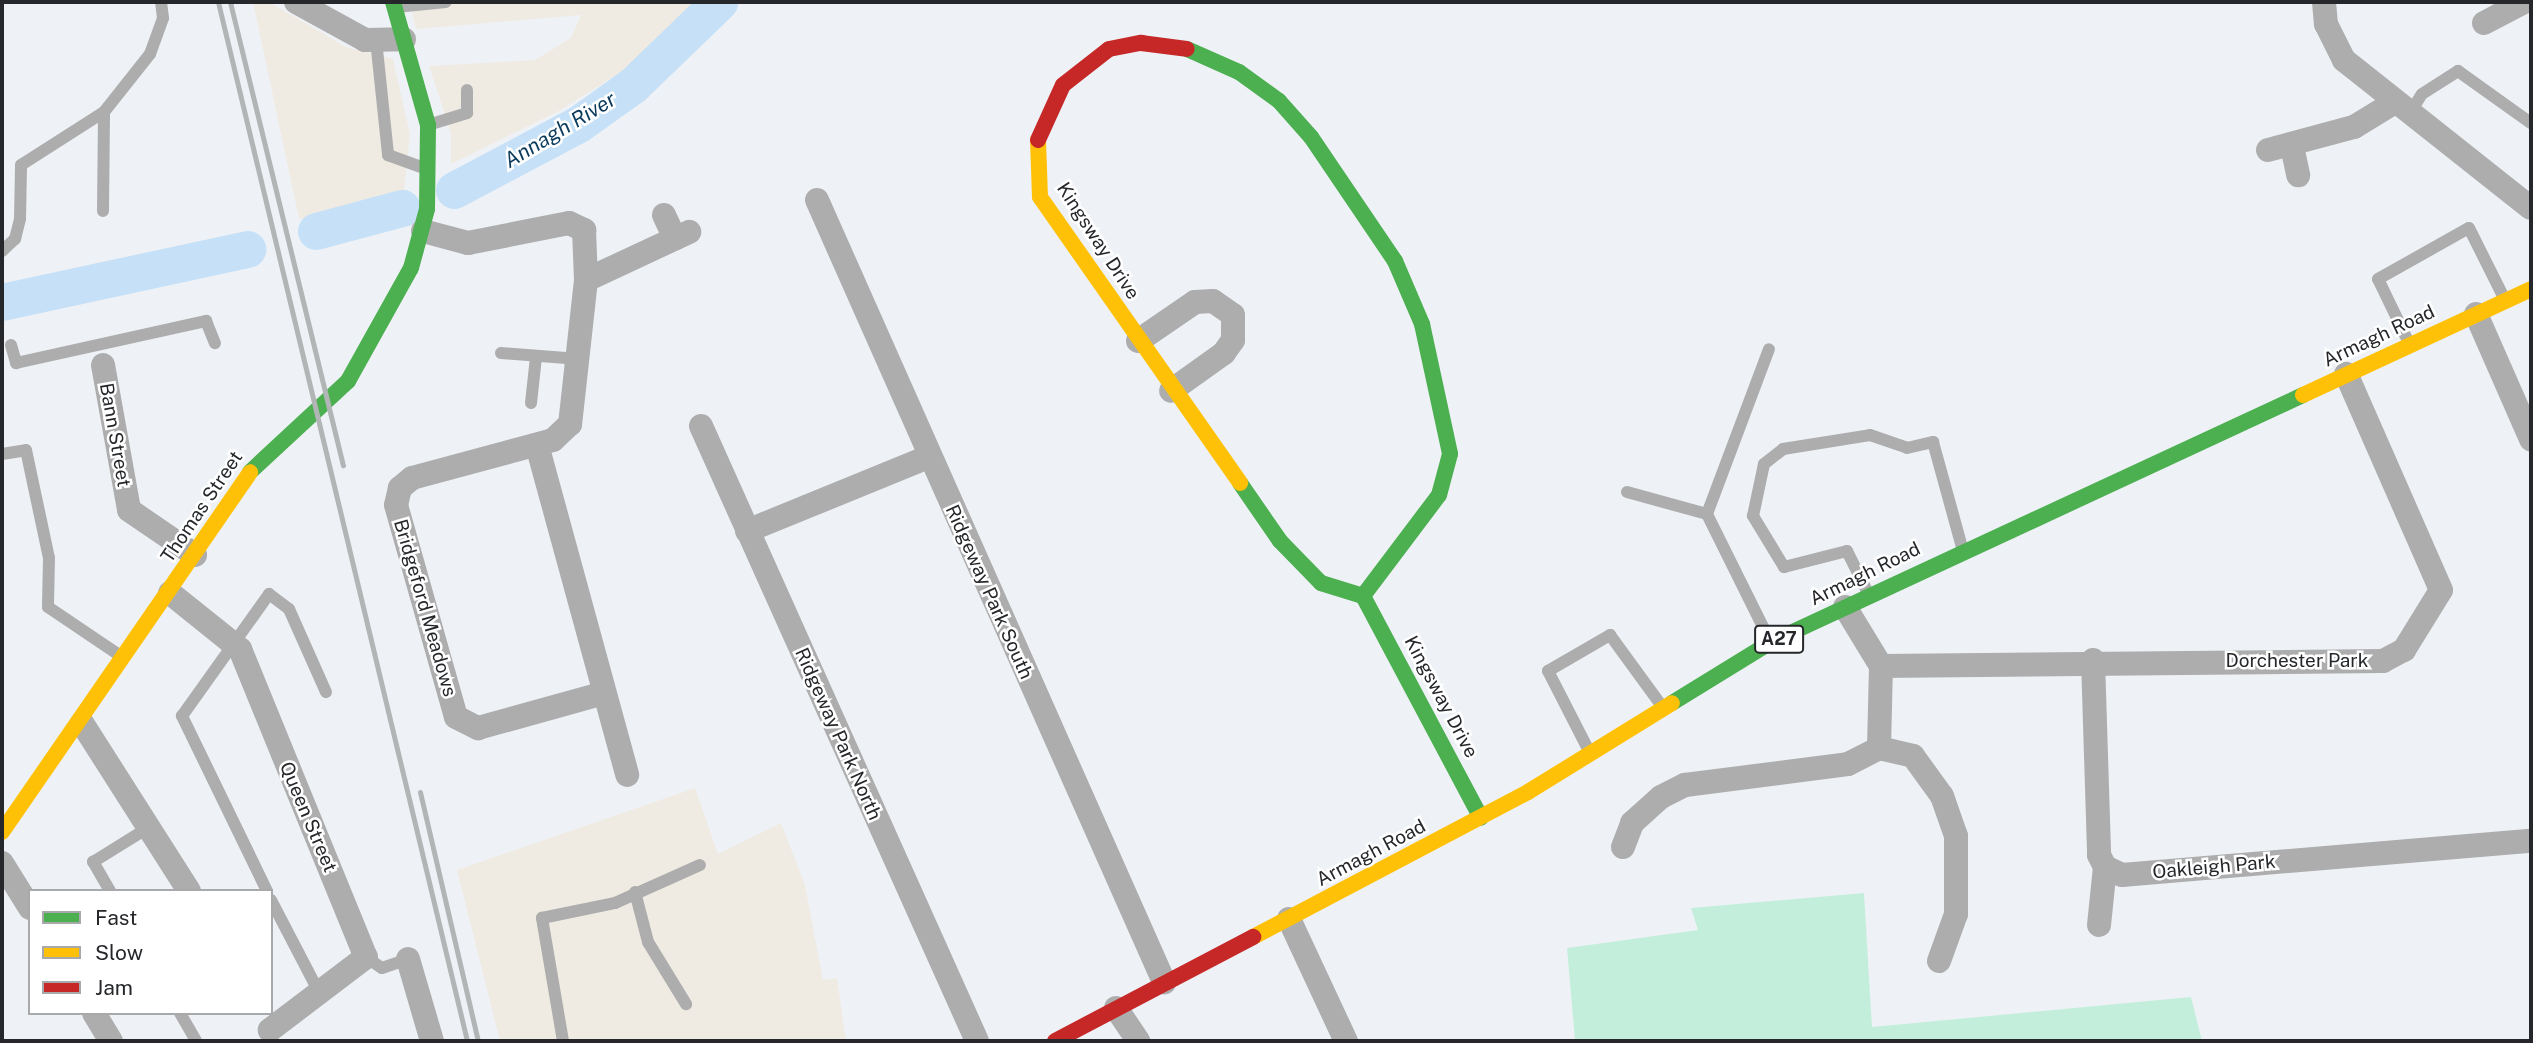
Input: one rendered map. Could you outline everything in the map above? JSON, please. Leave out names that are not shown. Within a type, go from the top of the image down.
[{"type":"main road","points":[[394,5],[428,125],[425,220]]},
{"type":"main road","name":"Kingsway Drive","points":[[1363,596],[1439,495],[1450,454],[1422,324],[1363,207],[1279,101],[1239,72],[1179,46],[1141,43],[1108,49],[1063,85],[1044,116],[1034,154],[1040,197],[1171,390],[1280,541],[1321,583],[1363,596],[1481,818]]},
{"type":"main road","name":"Thomas Street","points":[[2,832],[82,723],[268,449],[348,382],[363,361],[425,220]]},
{"type":"main road","name":"Armagh Road","points":[[1055,1041],[1481,818],[1591,754],[1771,642],[2531,289]]},
{"type":"street","points":[[296,2],[365,40],[404,39]]},
{"type":"street","points":[[2324,2],[2326,24],[2344,60],[2531,208]]},
{"type":"street","points":[[2484,23],[2524,2]]},
{"type":"street","points":[[2298,174],[2280,148],[2354,127],[2402,108]]},
{"type":"street","name":"Ridgeway Park South","points":[[817,200],[1164,982]]},
{"type":"street","points":[[586,280],[682,236],[664,215]]},
{"type":"street","name":"Bridgeford Meadows","points":[[425,220],[468,243],[569,223],[584,230],[586,280],[570,424],[537,445],[412,478],[400,488],[396,505],[456,717],[478,728],[604,693]]},
{"type":"street","points":[[1138,341],[1195,302],[1213,301],[1233,315],[1233,340],[1224,352],[1171,390]]},
{"type":"street","points":[[2476,314],[2531,439]]},
{"type":"street","name":"Bann Street","points":[[100,355],[129,510],[195,555]]},
{"type":"street","name":"Dorchester Park","points":[[1881,666],[2093,660],[2383,661],[2404,650],[2441,590],[2346,374]]},
{"type":"street","name":"Ridgeway Park North","points":[[701,426],[976,1041]]},
{"type":"street","points":[[537,445],[627,775]]},
{"type":"street","points":[[747,531],[929,457]]},
{"type":"street","points":[[170,593],[236,643]]},
{"type":"street","points":[[1845,607],[1881,666],[1879,748]]},
{"type":"street","name":"Queen Street","points":[[236,643],[366,957]]},
{"type":"street","points":[[2093,660],[2099,855],[2105,867],[2099,925]]},
{"type":"street","points":[[82,723],[151,826],[188,889]]},
{"type":"street","points":[[1623,847],[1632,823],[1661,797],[1685,785],[1847,764],[1879,748],[1913,756],[1942,796],[1956,836],[1956,914],[1939,961]]},
{"type":"street","name":"Oakleigh Park","points":[[2105,867],[2122,875],[2531,841]]},
{"type":"street","points":[[2,863],[28,905]]},
{"type":"street","points":[[1289,919],[1346,1041]]},
{"type":"street","points":[[269,1028],[321,995],[366,957]]},
{"type":"street","points":[[408,960],[432,1041]]},
{"type":"street","points":[[1116,1008],[1138,1041]]},
{"type":"street","points":[[95,1015],[111,1041]]},
{"type":"lane","points":[[2,251],[15,239],[20,219],[21,165],[104,112],[149,54],[163,19],[161,2]]},
{"type":"lane","points":[[394,5],[446,2]]},
{"type":"lane","points":[[376,40],[388,155],[400,164],[428,169]]},
{"type":"lane","points":[[2402,108],[2458,71],[2531,123]]},
{"type":"lane","points":[[428,125],[467,113],[467,90]]},
{"type":"lane","points":[[103,211],[104,112]]},
{"type":"lane","points":[[2409,344],[2378,279],[2469,228],[2505,301]]},
{"type":"lane","points":[[11,345],[16,363],[100,355],[206,321],[215,343]]},
{"type":"lane","points":[[1769,349],[1707,514],[1771,642]]},
{"type":"lane","points":[[501,353],[579,359]]},
{"type":"lane","points":[[531,403],[536,357]]},
{"type":"lane","points":[[1869,595],[1847,551],[1784,567],[1753,516],[1764,464],[1783,449],[1870,435],[1907,448],[1933,442],[1963,551]]},
{"type":"lane","points":[[2,454],[26,450],[49,558],[48,607],[125,659]]},
{"type":"lane","points":[[1627,492],[1707,514]]},
{"type":"lane","points":[[266,889],[182,716],[269,594],[289,609],[326,692]]},
{"type":"lane","points":[[1591,754],[1548,671],[1610,635],[1663,708]]},
{"type":"lane","points":[[109,889],[93,862],[151,826]]},
{"type":"lane","points":[[563,1041],[542,918],[615,903],[700,865]]},
{"type":"lane","points":[[635,892],[648,942],[686,1004]]},
{"type":"lane","points":[[273,904],[321,995]]},
{"type":"lane","points":[[366,957],[382,968],[408,960]]},
{"type":"lane","points":[[181,1015],[196,1041]]},
{"type":"shaded area","points":[[253,2],[269,2],[346,47],[393,59],[410,134],[403,200],[299,219]]},
{"type":"shaded area","points":[[410,2],[702,2],[635,63],[559,111],[451,164],[451,133],[429,66],[535,60],[571,38],[581,15],[416,29]]},
{"type":"shaded area","points":[[695,788],[718,854],[781,823],[805,885],[823,980],[837,978],[846,1041],[500,1041],[457,870]]},
{"type":"green space","points":[[1864,893],[1872,1027],[2191,997],[2202,1041],[1575,1041],[1567,948],[1698,930],[1691,908]]},
{"type":"waterway","name":"Annagh River","points":[[454,190],[577,125],[633,85],[719,2]]},
{"type":"waterway","name":"Annagh River","points":[[316,231],[402,208]]},
{"type":"waterway","name":"Annagh River","points":[[2,302],[247,249]]},
{"type":"railway","points":[[218,2],[467,1041]]},
{"type":"railway","points":[[230,2],[343,465]]},
{"type":"railway","points":[[420,792],[478,1041]]},
{"type":"traffic: fast","points":[[250,472],[348,381],[411,268],[427,209],[428,125],[393,2]]},
{"type":"traffic: fast","points":[[1187,49],[1239,72],[1279,101],[1311,137],[1395,261],[1422,324],[1450,454],[1439,495],[1363,596]]},
{"type":"traffic: fast","points":[[1672,703],[1771,642],[2303,395]]},
{"type":"traffic: fast","points":[[1240,483],[1280,541],[1321,583],[1363,596],[1481,818]]},
{"type":"traffic: slow","points":[[1038,140],[1040,197],[1240,483]]},
{"type":"traffic: slow","points":[[2303,395],[2531,289]]},
{"type":"traffic: slow","points":[[2,832],[250,472]]},
{"type":"traffic: slow","points":[[1253,937],[1528,792],[1672,703]]},
{"type":"traffic: jam","points":[[1038,140],[1063,85],[1109,49],[1141,43],[1187,49]]},
{"type":"traffic: jam","points":[[1055,1041],[1253,937]]}]
